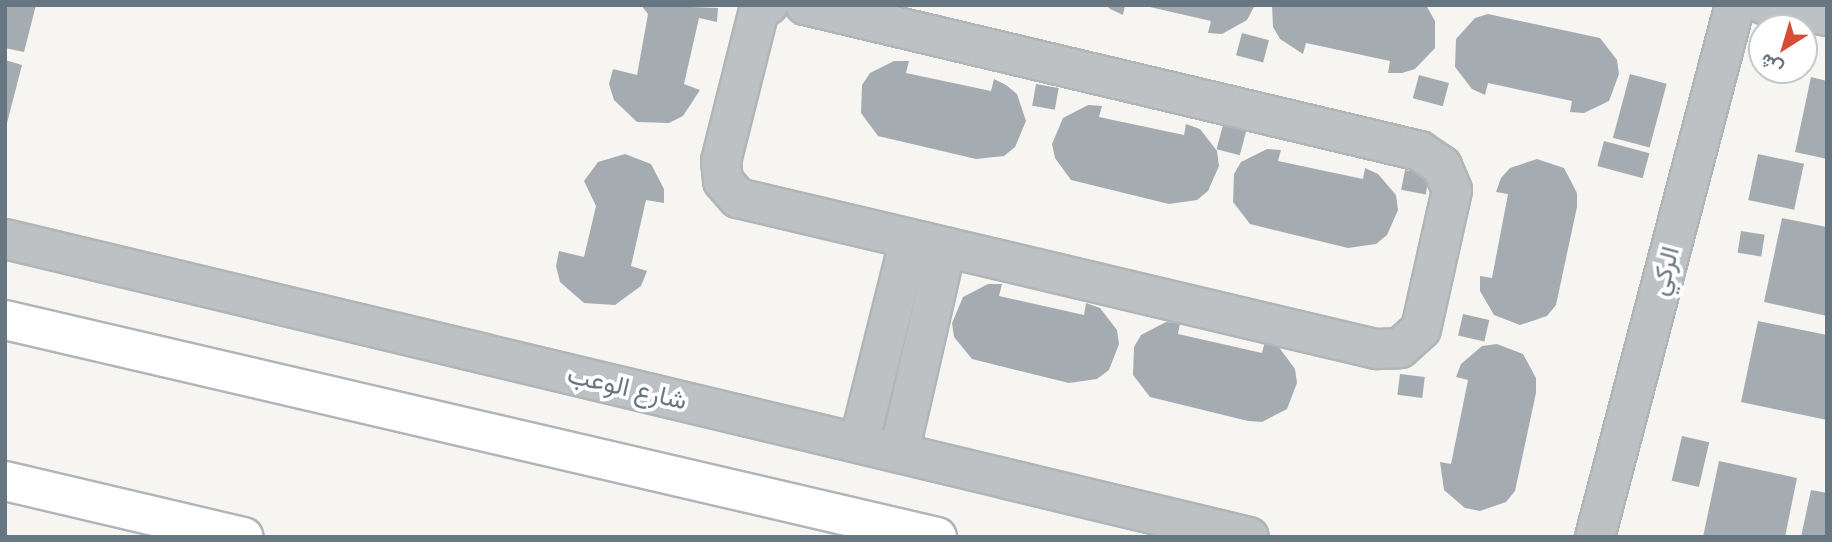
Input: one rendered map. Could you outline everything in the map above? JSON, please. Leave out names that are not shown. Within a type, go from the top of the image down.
[{"type":"main road","points":[[5,320],[937,537]]},
{"type":"main road","points":[[5,481],[244,537]]},
{"type":"street","points":[[768,5],[759,10],[721,161],[723,181],[738,198],[1376,349],[1400,348],[1421,329],[1452,190],[1442,166],[1420,151],[805,5]]},
{"type":"street","name":"الركي","points":[[1595,537],[1735,5]]},
{"type":"street","points":[[1765,5],[1827,16]]},
{"type":"street","name":"شارع الوعب","points":[[5,239],[1249,537]]},
{"type":"street","points":[[859,443],[909,239]]},
{"type":"street","points":[[899,453],[946,247]]},
{"type":"building","points":[[5,5],[36,5],[24,52],[5,48]]},
{"type":"building","points":[[641,5],[718,8],[717,22],[699,18],[684,84],[700,90],[683,116],[669,123],[637,122],[614,100],[609,84],[613,69],[637,75],[648,14]]},
{"type":"building","points":[[1106,5],[1125,5],[1123,15],[1110,9]]},
{"type":"building","points":[[1141,5],[1255,5],[1247,20],[1222,34],[1208,33],[1211,21]]},
{"type":"building","points":[[1272,5],[1426,5],[1435,21],[1435,48],[1415,69],[1402,73],[1388,73],[1390,61],[1306,43],[1303,54],[1280,39],[1273,27]]},
{"type":"building","points":[[1488,14],[1600,38],[1617,60],[1619,74],[1609,101],[1584,113],[1570,112],[1572,101],[1488,83],[1485,95],[1472,89],[1455,67],[1456,39],[1475,18]]},
{"type":"building","points":[[1242,33],[1269,40],[1263,62],[1236,55]]},
{"type":"building","points":[[5,60],[22,65],[6,127],[5,127]]},
{"type":"building","points":[[894,61],[909,61],[906,73],[991,91],[994,79],[1006,85],[1017,94],[1026,121],[1015,147],[1004,156],[976,159],[878,136],[861,113],[862,85],[870,73]]},
{"type":"building","points":[[1630,74],[1667,84],[1650,148],[1613,138]]},
{"type":"building","points":[[1419,75],[1449,83],[1443,106],[1413,98]]},
{"type":"building","points":[[1818,79],[1827,81],[1827,159],[1795,152],[1810,84],[1818,84]]},
{"type":"building","points":[[1036,84],[1059,88],[1055,110],[1032,106]]},
{"type":"building","points":[[1088,105],[1102,106],[1099,117],[1184,135],[1186,124],[1200,129],[1217,151],[1219,166],[1208,191],[1197,200],[1169,204],[1071,180],[1055,158],[1052,144],[1063,118]]},
{"type":"building","points":[[1223,125],[1246,131],[1240,155],[1217,149]]},
{"type":"building","points":[[1604,141],[1649,153],[1643,178],[1597,166]]},
{"type":"building","points":[[1267,149],[1281,150],[1278,161],[1363,179],[1365,168],[1378,174],[1396,195],[1398,210],[1387,235],[1376,244],[1348,248],[1250,224],[1233,202],[1234,174],[1241,162]]},
{"type":"building","points":[[625,154],[651,164],[664,189],[664,203],[646,200],[631,266],[647,271],[641,286],[615,305],[584,303],[560,282],[556,266],[559,251],[584,257],[596,206],[584,181],[598,162]]},
{"type":"building","points":[[1758,154],[1804,164],[1794,210],[1748,200]]},
{"type":"building","points":[[1537,159],[1564,168],[1577,193],[1577,207],[1556,305],[1547,316],[1520,325],[1494,315],[1480,291],[1480,276],[1492,278],[1508,194],[1496,192],[1501,178],[1510,168]]},
{"type":"building","points":[[1405,170],[1430,175],[1426,194],[1401,190]]},
{"type":"building","points":[[1782,218],[1827,227],[1827,316],[1764,302]]},
{"type":"building","points":[[1741,231],[1765,235],[1761,256],[1738,253]]},
{"type":"building","points":[[988,284],[1002,284],[999,296],[1084,315],[1086,303],[1100,308],[1117,330],[1119,344],[1109,370],[1097,379],[1069,383],[972,359],[954,337],[952,323],[963,297]]},
{"type":"building","points":[[1463,314],[1489,320],[1484,342],[1458,335]]},
{"type":"building","points":[[1758,321],[1827,335],[1827,420],[1741,402]]},
{"type":"building","points":[[1166,322],[1180,323],[1178,334],[1262,353],[1265,341],[1278,346],[1295,369],[1297,383],[1287,409],[1262,422],[1248,421],[1150,397],[1133,375],[1134,347],[1141,335]]},
{"type":"building","points":[[1497,344],[1523,354],[1536,378],[1536,393],[1515,491],[1506,502],[1480,511],[1465,508],[1444,490],[1440,462],[1451,464],[1468,380],[1456,377],[1461,364],[1482,346]]},
{"type":"building","points":[[1400,374],[1425,377],[1422,398],[1397,395]]},
{"type":"building","points":[[1682,436],[1709,442],[1699,487],[1672,481]]},
{"type":"building","points":[[1719,461],[1797,478],[1785,537],[1703,537]]},
{"type":"building","points":[[1811,490],[1827,493],[1827,537],[1801,537]]}]
